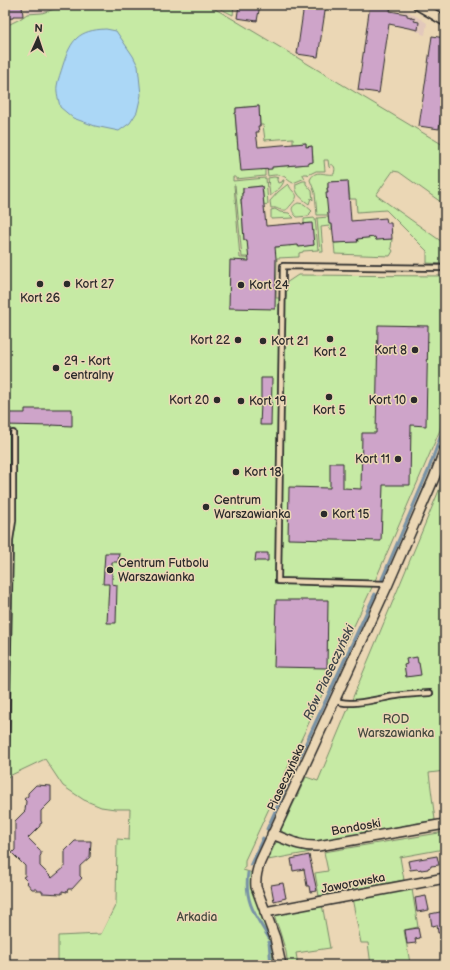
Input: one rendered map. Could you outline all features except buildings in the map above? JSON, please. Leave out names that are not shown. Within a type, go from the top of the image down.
[{"type":"street","points":[[418,5],[445,21]]},
{"type":"street","name":"Piaseczyńska","points":[[281,965],[275,938],[256,887],[256,875],[260,862],[388,584],[445,449]]},
{"type":"street","name":"Bandoski","points":[[272,834],[299,844],[313,846],[445,824]]},
{"type":"street","name":"Jaworowska","points":[[265,912],[445,878]]},
{"type":"lane","points":[[388,584],[278,581],[282,266],[445,268]]},
{"type":"lane","points":[[5,756],[10,540],[13,521],[13,434]]},
{"type":"lane","points":[[335,700],[338,702],[351,703],[430,693]]},
{"type":"shaded area","points":[[27,5],[66,5],[69,19],[27,14]]},
{"type":"shaded area","points":[[404,9],[427,23],[425,35],[406,25],[405,28],[401,27]]},
{"type":"green space","name":"Centrum Warszawianka","points":[[67,5],[208,5],[445,146],[445,205],[399,172],[393,171],[376,195],[445,244],[445,264],[427,263],[427,251],[386,210],[357,212],[356,199],[350,199],[348,181],[328,182],[328,215],[317,215],[315,193],[310,180],[312,176],[317,173],[334,174],[334,167],[331,164],[330,168],[329,167],[328,160],[324,160],[325,171],[316,171],[308,175],[303,174],[305,178],[293,183],[281,175],[268,176],[267,169],[272,167],[309,164],[313,162],[312,146],[306,147],[306,143],[293,144],[293,138],[265,140],[263,125],[260,125],[259,106],[236,108],[235,113],[238,149],[261,170],[265,169],[265,176],[236,179],[236,177],[233,177],[233,181],[266,178],[268,204],[264,205],[262,186],[243,188],[241,204],[244,204],[242,213],[244,240],[275,247],[289,244],[289,246],[298,244],[298,247],[314,245],[304,224],[304,219],[315,218],[318,250],[303,251],[299,253],[299,257],[277,258],[276,298],[286,298],[286,283],[298,275],[445,276],[445,399],[440,430],[374,583],[245,860],[243,870],[253,873],[272,943],[273,965],[58,965],[58,936],[101,934],[116,904],[117,839],[129,840],[130,809],[101,807],[84,800],[63,786],[45,759],[5,778],[5,25],[20,19],[27,14],[42,13]],"holes":[[[235,185],[242,257],[274,257],[274,259],[240,258]]]},
{"type":"green space","points":[[213,5],[234,5],[233,15]]},
{"type":"green space","points":[[274,177],[279,178],[277,178],[278,183],[284,180],[280,187],[270,196],[268,178]]},
{"type":"green space","points":[[306,181],[306,184],[312,191],[313,200],[311,198],[309,204],[301,198],[296,190],[296,184]]},
{"type":"green space","points":[[288,184],[296,194],[294,202],[286,210],[271,208],[270,201]]},
{"type":"green space","points":[[298,203],[304,204],[312,211],[309,216],[297,217],[295,215],[292,208]]},
{"type":"green space","points":[[275,209],[280,212],[289,213],[294,218],[271,219],[271,210]]},
{"type":"green space","points":[[328,217],[332,224],[332,229],[330,229],[329,226],[321,227],[323,252],[320,252],[317,218]]},
{"type":"green space","points":[[375,237],[376,240],[392,239],[391,248],[393,251],[390,256],[335,254],[334,243],[358,241],[357,239]]},
{"type":"green space","name":"ROD Warszawianka","points":[[445,476],[445,771],[429,773],[435,820],[312,842],[287,836],[281,830],[306,777],[318,781]]},
{"type":"green space","points":[[445,832],[445,854],[444,849],[400,857],[404,880],[319,896],[315,873],[328,871],[324,852]]},
{"type":"green space","points":[[277,842],[283,842],[311,852],[268,860]]},
{"type":"green space","points":[[412,889],[418,927],[404,930],[410,963],[371,965],[368,943],[361,943],[352,898]]},
{"type":"green space","points":[[322,904],[330,948],[296,953],[298,965],[288,965],[286,952],[275,919],[276,916],[279,913]]},
{"type":"water","points":[[106,29],[116,31],[138,66],[141,95],[137,112],[130,123],[119,131],[95,126],[73,118],[60,107],[57,94],[59,78],[66,56],[73,43],[82,34]]},
{"type":"waterway","name":"Rów Piaseczyński","points":[[382,579],[428,471],[445,424]]},
{"type":"waterway","name":"Rów Piaseczyński","points":[[299,758],[375,594]]},
{"type":"waterway","name":"Rów Piaseczyński","points":[[267,829],[295,767]]},
{"type":"waterway","name":"Rów Piaseczyński","points":[[251,864],[263,838]]},
{"type":"waterway","name":"Rów Piaseczyński","points":[[248,873],[247,883],[249,900],[255,915],[269,938]]},
{"type":"waterway","name":"Rów Piaseczyński","points":[[269,942],[271,965]]},
{"type":"place","name":"Kort 26","points":[[40,284]]},
{"type":"place","name":"Kort 27","points":[[67,284]]},
{"type":"place","name":"Kort 24","points":[[241,285]]},
{"type":"place","name":"Kort 2","points":[[330,339]]},
{"type":"place","name":"Kort 22","points":[[238,340]]},
{"type":"place","name":"Kort 21","points":[[263,341]]},
{"type":"place","name":"Kort 8","points":[[415,350]]},
{"type":"place","name":"29 - Kort centralny","points":[[56,368]]},
{"type":"place","name":"Kort 5","points":[[329,397]]},
{"type":"place","name":"Kort 20","points":[[217,400]]},
{"type":"place","name":"Kort 10","points":[[414,400]]},
{"type":"place","name":"Kort 19","points":[[241,401]]},
{"type":"place","name":"Kort 11","points":[[398,459]]},
{"type":"place","name":"Kort 18","points":[[236,472]]},
{"type":"place","name":"Centrum Warszawianka","points":[[206,507]]},
{"type":"place","name":"Kort 15","points":[[324,514]]},
{"type":"place","name":"Centrum Futbolu Warszawianka","points":[[110,570]]},
{"type":"park label","name":"Arkadia","points":[[197,917]]}]
